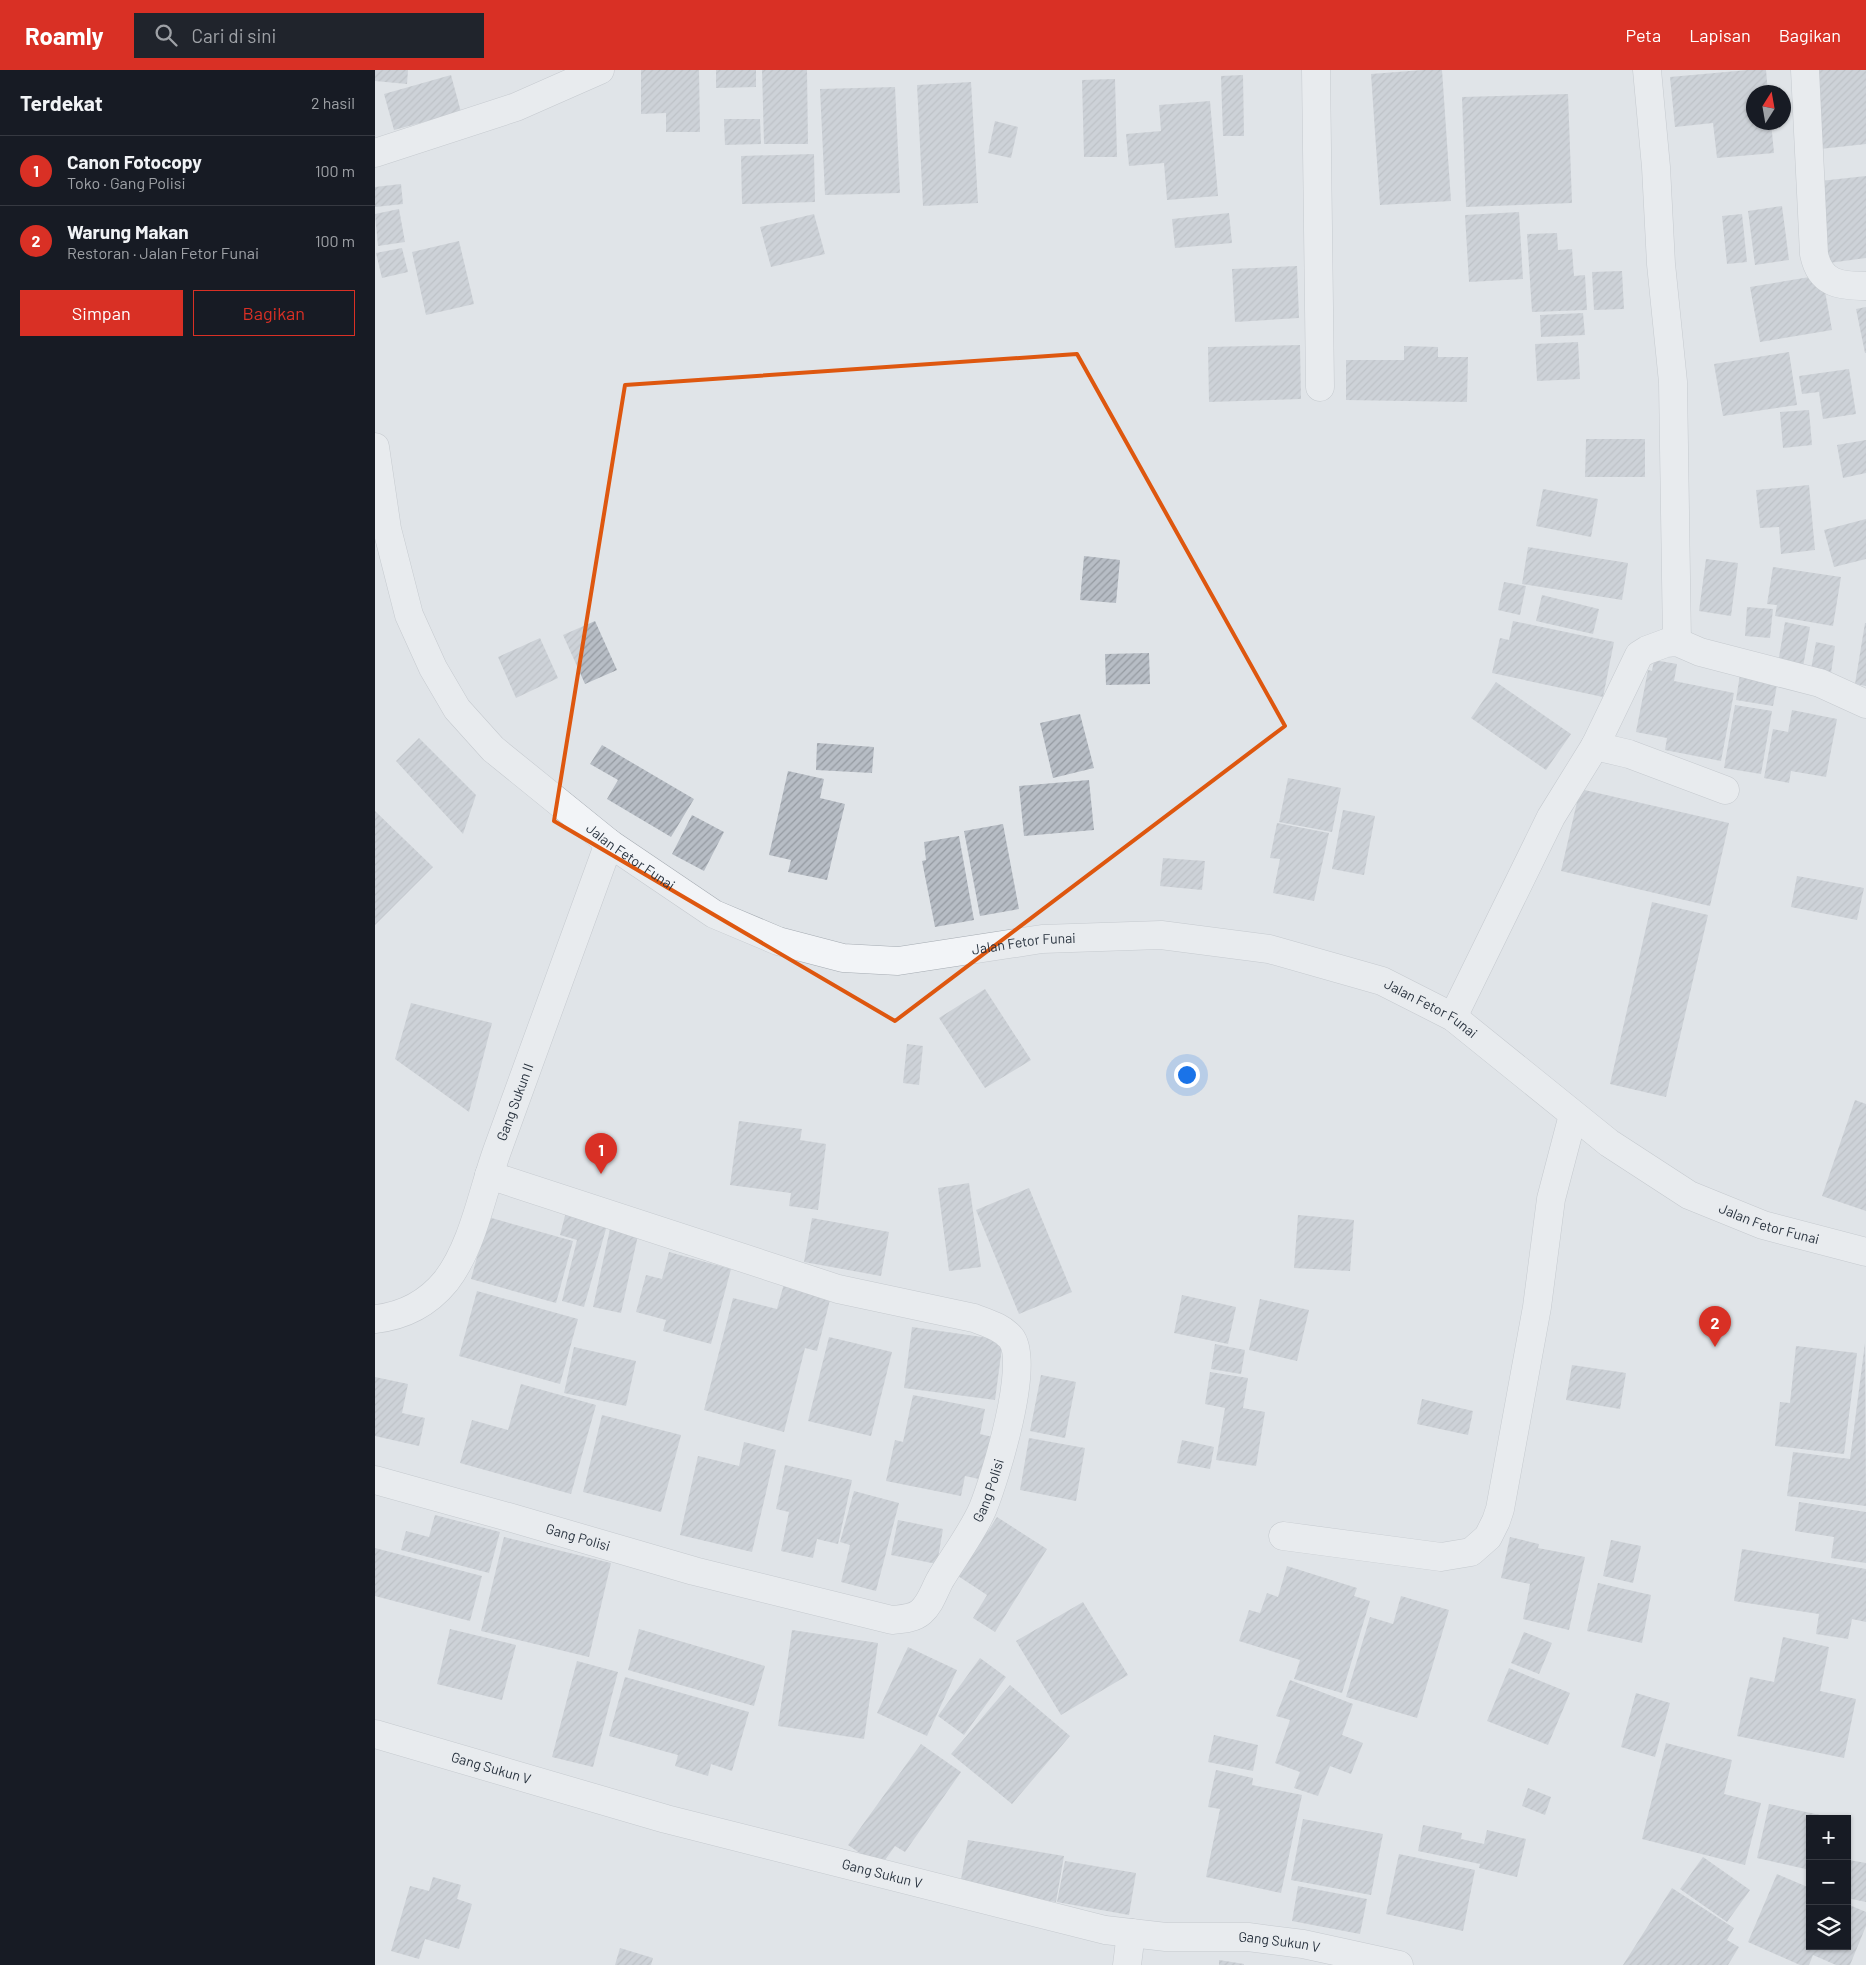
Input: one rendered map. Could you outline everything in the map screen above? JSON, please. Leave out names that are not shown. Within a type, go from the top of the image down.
[{"type":"street","points":[[375,153],[517,107],[600,70]]},
{"type":"street","points":[[1316,70],[1320,387]]},
{"type":"street","points":[[1647,70],[1656,167],[1661,264],[1673,382],[1677,642]]},
{"type":"street","points":[[1805,70],[1816,265],[1823,276],[1834,283],[1844,286],[1866,286]]},
{"type":"street","name":"Jalan Fetor Funai","points":[[376,455],[387,529],[409,615],[433,668],[457,709],[493,749],[609,842],[713,914],[778,941],[843,958],[898,962],[1042,939],[1161,935],[1269,949],[1382,981],[1453,1017],[1609,1143],[1689,1195],[1763,1226],[1866,1252]]},
{"type":"street","points":[[1453,1017],[1551,818],[1595,746],[1639,655],[1660,645],[1677,642],[1700,652],[1820,683],[1866,704]]},
{"type":"street","points":[[1595,746],[1629,754],[1725,790]]},
{"type":"street","name":"Gang Sukun II","points":[[375,1319],[410,1310],[429,1299],[446,1280],[466,1246],[489,1174],[609,842]]},
{"type":"street","points":[[1283,1536],[1441,1558],[1471,1552],[1487,1537],[1500,1509],[1537,1307],[1551,1199],[1573,1115]]},
{"type":"street","name":"Gang Polisi","points":[[375,1480],[694,1571],[892,1620],[906,1619],[919,1614],[930,1602],[982,1509],[997,1467],[1017,1374],[1017,1354],[1011,1338],[995,1325],[974,1318],[838,1289],[489,1174]]},
{"type":"street","name":"Gang Sukun V","points":[[375,1734],[676,1822],[1105,1930],[1166,1937],[1248,1937],[1303,1944],[1399,1965]]},
{"type":"street","points":[[1127,1965],[1131,1933]]},
{"type":"highlighted area","points":[[1077,354],[1285,726],[895,1021],[554,821],[625,385]]},
{"type":"building","points":[[375,70],[408,70],[407,84],[375,81]]},
{"type":"building","points":[[641,70],[699,70],[700,132],[666,132],[666,113],[641,114]]},
{"type":"building","points":[[716,70],[756,70],[756,87],[716,88]]},
{"type":"building","points":[[762,70],[807,70],[808,144],[764,144]]},
{"type":"building","points":[[1442,70],[1451,201],[1380,205],[1371,74]]},
{"type":"building","points":[[1766,70],[1767,85],[1746,85],[1746,130],[1772,130],[1774,153],[1717,158],[1713,123],[1675,127],[1670,77]]},
{"type":"building","points":[[1866,70],[1866,144],[1820,149],[1812,71]]},
{"type":"building","points":[[451,75],[461,112],[394,130],[384,94]]},
{"type":"building","points":[[1243,75],[1244,136],[1223,136],[1221,76]]},
{"type":"building","points":[[1115,79],[1117,157],[1084,157],[1082,80]]},
{"type":"building","points":[[971,82],[978,203],[923,206],[917,85]]},
{"type":"building","points":[[895,87],[900,193],[825,195],[820,89]]},
{"type":"building","points":[[1568,94],[1572,203],[1466,207],[1462,97]]},
{"type":"building","points":[[1210,101],[1218,196],[1167,200],[1164,163],[1129,166],[1126,134],[1161,131],[1159,105]]},
{"type":"building","points":[[724,119],[760,119],[761,144],[725,145]]},
{"type":"building","points":[[995,121],[1018,127],[1011,158],[988,153]]},
{"type":"building","points":[[814,154],[815,202],[742,204],[741,156]]},
{"type":"building","points":[[1866,176],[1866,258],[1821,264],[1811,182]]},
{"type":"building","points":[[401,184],[403,204],[375,207],[375,187]]},
{"type":"building","points":[[1782,206],[1789,260],[1755,265],[1748,211]]},
{"type":"building","points":[[399,209],[405,242],[378,246],[375,214]]},
{"type":"building","points":[[1519,212],[1523,279],[1469,282],[1465,215]]},
{"type":"building","points":[[1229,213],[1232,243],[1175,248],[1172,219]]},
{"type":"building","points":[[814,214],[825,254],[771,267],[760,227]]},
{"type":"building","points":[[1742,214],[1747,262],[1727,264],[1722,216]]},
{"type":"building","points":[[1557,233],[1558,250],[1572,249],[1574,276],[1585,275],[1587,310],[1532,312],[1527,234]]},
{"type":"building","points":[[459,241],[474,304],[426,315],[412,252]]},
{"type":"building","points":[[402,248],[408,272],[382,278],[376,253]]},
{"type":"building","points":[[1297,266],[1299,318],[1235,322],[1232,269]]},
{"type":"building","points":[[1622,271],[1624,309],[1594,310],[1592,272]]},
{"type":"building","points":[[1822,275],[1832,330],[1760,342],[1750,287]]},
{"type":"building","points":[[1866,307],[1866,353],[1865,353],[1856,309]]},
{"type":"building","points":[[1583,313],[1585,335],[1541,337],[1540,315]]},
{"type":"building","points":[[1578,342],[1580,379],[1537,381],[1535,344]]},
{"type":"building","points":[[1300,345],[1301,399],[1209,402],[1208,347]]},
{"type":"building","points":[[1404,346],[1438,347],[1438,357],[1468,357],[1467,402],[1346,400],[1346,360],[1404,360]]},
{"type":"building","points":[[1789,352],[1797,405],[1723,416],[1714,364]]},
{"type":"building","points":[[1849,369],[1856,414],[1823,419],[1819,392],[1802,394],[1799,376]]},
{"type":"building","points":[[1809,410],[1812,445],[1783,448],[1780,412]]},
{"type":"building","points":[[1586,439],[1645,439],[1645,477],[1585,477]]},
{"type":"building","points":[[1866,440],[1866,473],[1843,478],[1837,445]]},
{"type":"building","points":[[1809,485],[1815,550],[1781,554],[1779,527],[1760,528],[1756,490]]},
{"type":"building","points":[[1543,489],[1598,499],[1591,537],[1536,526]]},
{"type":"building","points":[[1866,519],[1866,559],[1834,567],[1824,530]]},
{"type":"building","points":[[1528,547],[1628,563],[1622,600],[1522,584]]},
{"type":"building","points":[[1084,556],[1120,560],[1116,603],[1080,600]]},
{"type":"building","points":[[1706,559],[1738,563],[1731,616],[1699,611]]},
{"type":"building","points":[[1773,567],[1841,577],[1833,626],[1775,616],[1777,605],[1767,604]]},
{"type":"building","points":[[1504,582],[1526,586],[1520,615],[1498,610]]},
{"type":"building","points":[[1542,595],[1599,609],[1593,634],[1536,621]]},
{"type":"building","points":[[1747,607],[1773,609],[1770,638],[1745,636]]},
{"type":"building","points":[[595,621],[617,670],[585,684],[563,635]]},
{"type":"building","points":[[1513,621],[1614,642],[1603,697],[1492,673],[1500,638],[1509,640]]},
{"type":"building","points":[[1785,622],[1810,627],[1803,667],[1778,663]]},
{"type":"building","points":[[1866,623],[1866,686],[1855,684]]},
{"type":"building","points":[[540,638],[558,678],[516,698],[498,657]]},
{"type":"building","points":[[1816,642],[1835,646],[1831,673],[1811,669]]},
{"type":"building","points":[[1149,653],[1150,684],[1106,685],[1105,654]]},
{"type":"building","points":[[1654,660],[1677,664],[1674,681],[1734,693],[1721,761],[1665,750],[1667,738],[1636,732],[1648,670],[1652,671]]},
{"type":"building","points":[[1740,674],[1778,680],[1773,706],[1736,700]]},
{"type":"building","points":[[1496,682],[1571,734],[1546,770],[1471,718]]},
{"type":"building","points":[[1735,705],[1772,711],[1761,774],[1724,768]]},
{"type":"building","points":[[1792,710],[1837,719],[1826,777],[1791,771],[1789,783],[1764,778],[1773,729],[1788,732]]},
{"type":"building","points":[[1080,714],[1094,768],[1053,778],[1040,723]]},
{"type":"building","points":[[419,738],[476,795],[463,834],[396,761]]},
{"type":"building","points":[[817,743],[874,747],[872,773],[816,770]]},
{"type":"building","points":[[602,745],[694,799],[671,837],[607,799],[618,780],[590,764]]},
{"type":"building","points":[[788,771],[824,779],[820,798],[845,804],[827,880],[788,872],[791,860],[769,855]]},
{"type":"building","points":[[1288,778],[1341,788],[1332,832],[1279,822]]},
{"type":"building","points":[[1089,780],[1094,830],[1024,836],[1019,786]]},
{"type":"building","points":[[1580,789],[1729,823],[1710,906],[1561,871]]},
{"type":"building","points":[[1343,810],[1375,816],[1364,875],[1332,869]]},
{"type":"building","points":[[375,811],[433,867],[375,925]]},
{"type":"building","points":[[692,815],[724,832],[704,871],[672,854]]},
{"type":"building","points":[[1277,823],[1329,833],[1314,901],[1273,893],[1280,859],[1270,858]]},
{"type":"building","points":[[1003,824],[1019,909],[980,916],[964,831]]},
{"type":"building","points":[[959,836],[974,920],[935,927],[922,861],[926,860],[924,842]]},
{"type":"building","points":[[1163,858],[1205,861],[1202,890],[1160,886]]},
{"type":"building","points":[[1797,876],[1864,888],[1857,920],[1791,907]]},
{"type":"building","points":[[1652,902],[1708,915],[1666,1097],[1610,1084]]},
{"type":"building","points":[[985,989],[1031,1060],[985,1088],[939,1018]]},
{"type":"building","points":[[411,1003],[492,1023],[469,1112],[395,1059]]},
{"type":"building","points":[[907,1044],[923,1046],[919,1085],[903,1083]]},
{"type":"building","points":[[1855,1100],[1866,1104],[1866,1211],[1822,1196]]},
{"type":"building","points":[[739,1121],[802,1129],[800,1140],[826,1144],[818,1210],[789,1206],[791,1193],[730,1185]]},
{"type":"building","points":[[969,1183],[981,1267],[949,1271],[938,1188]]},
{"type":"building","points":[[1029,1188],[1072,1292],[1019,1314],[976,1210]]},
{"type":"building","points":[[567,1208],[609,1218],[584,1307],[562,1301],[577,1240],[560,1235]]},
{"type":"building","points":[[1298,1215],[1354,1220],[1350,1271],[1294,1268]]},
{"type":"building","points":[[488,1217],[573,1241],[556,1303],[471,1279]]},
{"type":"building","points":[[812,1218],[889,1232],[881,1276],[804,1262]]},
{"type":"building","points":[[610,1229],[638,1235],[621,1313],[593,1307]]},
{"type":"building","points":[[669,1252],[731,1269],[711,1344],[663,1331],[666,1320],[636,1312],[646,1275],[662,1279]]},
{"type":"building","points":[[785,1280],[832,1292],[817,1351],[805,1348],[784,1432],[704,1410],[733,1298],[777,1309]]},
{"type":"building","points":[[477,1291],[578,1319],[560,1384],[459,1356]]},
{"type":"building","points":[[1182,1295],[1236,1307],[1228,1344],[1174,1333]]},
{"type":"building","points":[[1260,1299],[1309,1310],[1297,1361],[1249,1350]]},
{"type":"building","points":[[912,1327],[1003,1340],[995,1400],[904,1388]]},
{"type":"building","points":[[829,1337],[892,1352],[871,1436],[808,1421]]},
{"type":"building","points":[[1865,1343],[1866,1506],[1787,1496],[1793,1452],[1850,1459]]},
{"type":"building","points":[[1215,1344],[1245,1350],[1241,1374],[1211,1369]]},
{"type":"building","points":[[1796,1346],[1857,1353],[1844,1454],[1775,1446],[1780,1402],[1790,1403]]},
{"type":"building","points":[[574,1347],[636,1361],[626,1406],[564,1393]]},
{"type":"building","points":[[1572,1365],[1626,1373],[1620,1409],[1566,1400]]},
{"type":"building","points":[[1210,1372],[1248,1378],[1243,1408],[1265,1412],[1256,1466],[1216,1460],[1225,1408],[1205,1404]]},
{"type":"building","points":[[1041,1375],[1076,1382],[1065,1438],[1030,1431]]},
{"type":"building","points":[[375,1377],[408,1384],[402,1413],[425,1418],[419,1446],[375,1436]]},
{"type":"building","points":[[521,1384],[596,1405],[571,1494],[460,1463],[472,1420],[508,1430]]},
{"type":"building","points":[[913,1395],[985,1409],[980,1434],[997,1438],[988,1481],[965,1476],[961,1496],[886,1481],[895,1440],[903,1442]]},
{"type":"building","points":[[1422,1399],[1473,1411],[1468,1435],[1417,1424]]},
{"type":"building","points":[[602,1415],[681,1435],[661,1512],[583,1492]]},
{"type":"building","points":[[1029,1438],[1085,1448],[1076,1501],[1020,1490]]},
{"type":"building","points":[[1182,1440],[1214,1447],[1210,1469],[1177,1463]]},
{"type":"building","points":[[744,1442],[776,1450],[752,1552],[680,1535],[698,1456],[739,1466]]},
{"type":"building","points":[[785,1465],[852,1480],[838,1544],[817,1539],[813,1558],[781,1551],[789,1512],[776,1509]]},
{"type":"building","points":[[854,1491],[899,1503],[876,1591],[841,1582],[850,1545],[840,1542]]},
{"type":"building","points":[[1799,1502],[1866,1512],[1866,1563],[1831,1558],[1834,1537],[1795,1531]]},
{"type":"building","points":[[435,1515],[500,1532],[489,1573],[401,1550],[406,1531],[429,1537]]},
{"type":"building","points":[[997,1517],[1047,1549],[995,1632],[973,1618],[987,1595],[958,1576],[979,1525],[988,1531]]},
{"type":"building","points":[[898,1520],[943,1529],[937,1564],[891,1555]]},
{"type":"building","points":[[504,1537],[611,1563],[589,1657],[481,1631]]},
{"type":"building","points":[[1510,1537],[1539,1544],[1538,1548],[1585,1557],[1569,1630],[1523,1619],[1530,1584],[1501,1578]]},
{"type":"building","points":[[1611,1540],[1641,1546],[1633,1583],[1603,1576]]},
{"type":"building","points":[[375,1548],[482,1576],[470,1621],[375,1596]]},
{"type":"building","points":[[1742,1549],[1866,1569],[1866,1622],[1852,1619],[1848,1639],[1816,1634],[1819,1614],[1734,1601]]},
{"type":"building","points":[[1287,1566],[1357,1588],[1354,1596],[1370,1601],[1342,1693],[1294,1679],[1300,1660],[1239,1641],[1249,1610],[1260,1613],[1267,1593],[1278,1597]]},
{"type":"building","points":[[1598,1583],[1651,1595],[1642,1643],[1587,1631]]},
{"type":"building","points":[[1401,1596],[1449,1610],[1417,1718],[1346,1697],[1370,1617],[1393,1624]]},
{"type":"building","points":[[1083,1602],[1128,1675],[1061,1715],[1016,1641]]},
{"type":"building","points":[[450,1629],[516,1645],[502,1700],[437,1684]]},
{"type":"building","points":[[639,1629],[765,1666],[754,1706],[628,1670]]},
{"type":"building","points":[[792,1630],[878,1643],[864,1739],[778,1726]]},
{"type":"building","points":[[1524,1632],[1552,1643],[1539,1674],[1511,1663]]},
{"type":"building","points":[[1783,1637],[1829,1647],[1820,1691],[1856,1699],[1844,1758],[1737,1736],[1750,1677],[1774,1682]]},
{"type":"building","points":[[908,1647],[957,1670],[927,1736],[877,1713]]},
{"type":"building","points":[[980,1658],[1006,1677],[964,1735],[938,1716]]},
{"type":"building","points":[[577,1661],[618,1672],[593,1767],[552,1757]]},
{"type":"building","points":[[1509,1668],[1570,1693],[1548,1745],[1487,1721]]},
{"type":"building","points":[[625,1677],[749,1712],[732,1771],[711,1764],[708,1776],[675,1766],[678,1755],[609,1736]]},
{"type":"building","points":[[1290,1680],[1353,1704],[1342,1735],[1363,1743],[1351,1774],[1330,1766],[1318,1796],[1294,1788],[1300,1772],[1275,1763],[1290,1720],[1276,1716]]},
{"type":"building","points":[[1010,1685],[1070,1736],[1012,1804],[951,1754]]},
{"type":"building","points":[[1636,1693],[1670,1703],[1655,1757],[1621,1747]]},
{"type":"building","points":[[1214,1735],[1258,1745],[1253,1771],[1208,1762]]},
{"type":"building","points":[[1666,1743],[1732,1760],[1724,1794],[1761,1803],[1745,1865],[1642,1839]]},
{"type":"building","points":[[921,1744],[961,1772],[905,1852],[895,1846],[880,1867],[848,1845]]},
{"type":"building","points":[[1216,1770],[1253,1778],[1252,1785],[1302,1795],[1281,1893],[1206,1877],[1220,1809],[1208,1807]]},
{"type":"building","points":[[1528,1788],[1551,1797],[1545,1815],[1522,1806]]},
{"type":"building","points":[[1769,1804],[1820,1815],[1806,1815],[1806,1869],[1757,1858]]},
{"type":"building","points":[[1303,1819],[1383,1834],[1371,1895],[1291,1880]]},
{"type":"building","points":[[1423,1825],[1462,1833],[1461,1839],[1484,1844],[1487,1830],[1526,1839],[1517,1877],[1479,1868],[1480,1864],[1418,1851]]},
{"type":"building","points":[[968,1840],[1064,1856],[1056,1902],[960,1885]]},
{"type":"building","points":[[1399,1854],[1475,1870],[1463,1931],[1386,1914]]},
{"type":"building","points":[[1703,1857],[1750,1890],[1727,1922],[1680,1889]]},
{"type":"building","points":[[1851,1860],[1866,1863],[1866,1902],[1851,1899]]},
{"type":"building","points":[[1065,1861],[1136,1873],[1129,1915],[1057,1902]]},
{"type":"building","points":[[1777,1874],[1806,1886],[1806,1950],[1851,1950],[1851,1906],[1866,1912],[1866,1926],[1850,1965],[1836,1965],[1813,1955],[1809,1965],[1800,1965],[1748,1942]]},
{"type":"building","points":[[433,1877],[461,1885],[457,1899],[472,1904],[459,1949],[425,1939],[419,1959],[391,1951],[410,1886],[429,1891]]},
{"type":"building","points":[[1298,1886],[1367,1899],[1360,1934],[1292,1921]]},
{"type":"building","points":[[1672,1888],[1734,1928],[1727,1940],[1739,1947],[1728,1965],[1623,1965]]},
{"type":"building","points":[[620,1948],[653,1958],[651,1965],[615,1965]]},
{"type":"building","points":[[1219,1960],[1244,1964],[1244,1965],[1219,1965]]},
{"type":"place","name":"Canon Fotocopy","points":[[601,1174]]},
{"type":"place","name":"Warung Makan","points":[[1715,1347]]}]
